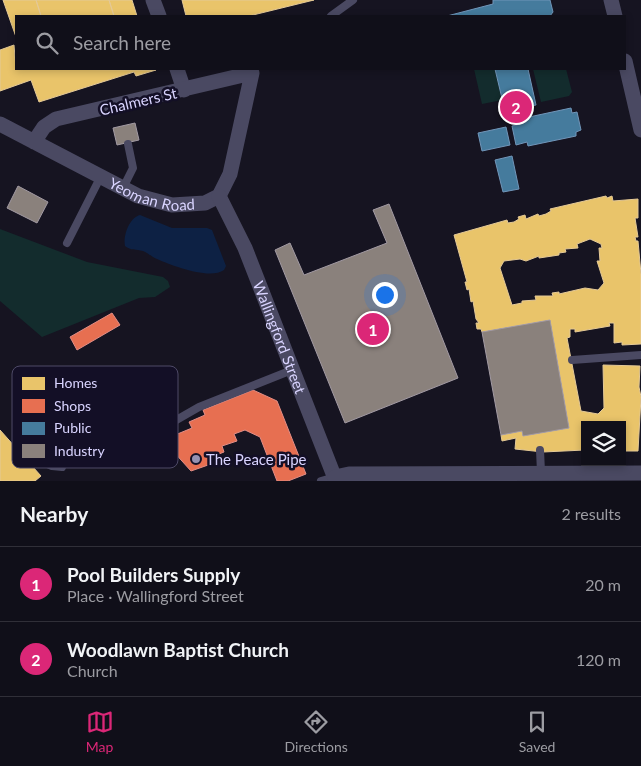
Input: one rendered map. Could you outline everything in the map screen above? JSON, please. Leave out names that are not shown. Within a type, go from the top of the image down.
[{"type":"street","points":[[153,0],[159,15]]},
{"type":"street","points":[[611,0],[615,15]]},
{"type":"street","points":[[626,65],[641,130]]},
{"type":"street","points":[[177,70],[184,90]]},
{"type":"street","name":"Chalmers St","points":[[34,142],[44,127],[56,119],[184,90],[255,71]]},
{"type":"street","name":"Yeoman Road","points":[[0,124],[138,196],[172,205],[205,204],[219,196],[230,174],[255,71]]},
{"type":"street","name":"Wallingford Street","points":[[219,196],[245,248],[292,370],[331,480]]},
{"type":"street","points":[[331,480],[350,474],[641,473]]},
{"type":"lane","points":[[332,15],[353,0]]},
{"type":"lane","points":[[123,188],[133,168],[128,144]]},
{"type":"lane","points":[[67,243],[100,176]]},
{"type":"lane","points":[[572,360],[641,355]]},
{"type":"lane","points":[[178,419],[199,407],[292,370]]},
{"type":"lane","points":[[540,450],[540,472]]},
{"type":"green space","points":[[474,70],[495,70],[502,100],[482,104]]},
{"type":"green space","points":[[533,70],[566,70],[572,92],[569,96],[541,102]]},
{"type":"green space","points":[[0,229],[87,262],[163,277],[168,281],[170,287],[155,297],[139,298],[42,337],[0,301]]},
{"type":"water","points":[[140,215],[172,228],[207,228],[212,230],[226,266],[224,270],[218,273],[191,271],[164,262],[143,251],[127,248],[125,246],[126,233],[130,223]]},
{"type":"building: Homes","points":[[3,0],[36,0],[41,15],[15,15],[15,34]]},
{"type":"building: Homes","points":[[36,0],[109,0],[114,15],[41,15]]},
{"type":"building: Homes","points":[[109,0],[132,0],[137,15],[114,15]]},
{"type":"building: Homes","points":[[182,0],[314,0],[253,15],[186,15]]},
{"type":"building: Homes","points":[[14,45],[15,70],[156,70],[136,76],[134,72],[39,102],[31,80],[0,91],[0,50]]},
{"type":"building: Homes","points":[[606,196],[607,198],[612,196],[613,201],[638,199],[638,218],[635,218],[638,237],[635,237],[636,241],[638,241],[641,274],[641,344],[622,345],[622,342],[614,343],[614,323],[609,323],[610,326],[575,332],[575,329],[570,329],[570,337],[567,338],[581,411],[598,414],[604,408],[603,365],[640,366],[639,387],[641,397],[638,451],[626,451],[626,421],[581,421],[581,450],[543,452],[515,449],[516,438],[502,441],[501,435],[522,431],[523,436],[569,428],[550,320],[482,332],[481,329],[477,329],[476,323],[479,323],[476,319],[473,301],[471,302],[469,289],[467,290],[465,282],[467,282],[454,235],[507,220],[508,223],[514,222],[519,219],[518,217],[525,215],[526,219],[551,211],[550,209]],"holes":[[[590,239],[601,244],[602,248],[599,248],[600,261],[597,261],[604,283],[598,290],[585,288],[559,294],[559,292],[552,293],[553,296],[535,296],[536,300],[522,301],[522,303],[512,305],[500,268],[504,261],[520,259],[526,261],[539,256],[539,258],[559,255],[559,253],[566,252],[565,249],[578,248],[577,244]]]},
{"type":"building: Homes","points":[[0,430],[12,443],[12,468],[34,468],[41,476],[35,481],[0,481]]},
{"type":"building: Shops","points":[[112,313],[120,325],[77,350],[70,337]]},
{"type":"building: Shops","points":[[253,390],[277,401],[306,474],[288,481],[277,481],[260,437],[245,430],[234,434],[237,441],[222,446],[224,452],[209,458],[211,464],[191,471],[178,457],[178,434],[192,428],[189,422],[205,415],[203,410]]},
{"type":"building: Public","points":[[493,0],[550,0],[553,12],[551,15],[451,15],[493,4]]},
{"type":"building: Public","points":[[495,70],[528,70],[536,105],[527,107],[529,117],[571,108],[572,113],[577,112],[581,130],[576,132],[576,136],[528,146],[527,142],[516,145],[512,126],[524,123],[520,109],[505,111]]},
{"type":"building: Public","points":[[506,127],[510,145],[482,151],[478,133]]},
{"type":"building: Public","points":[[512,156],[519,189],[503,192],[495,160]]},
{"type":"building: Industry","points":[[135,123],[139,140],[117,145],[113,128]]},
{"type":"building: Industry","points":[[18,186],[48,202],[37,223],[7,208]]},
{"type":"building: Industry","points":[[389,204],[458,378],[345,423],[275,250],[290,243],[304,275],[387,243],[373,210]]},
{"type":"building: Industry","points":[[550,320],[569,428],[523,436],[522,431],[501,435],[482,332]]},
{"type":"place","name":"Woodlawn Baptist Church","points":[[516,107]]},
{"type":"place","name":"Pool Builders Supply","points":[[373,329]]},
{"type":"place","name":"The Peace Pipe","points":[[196,459]]}]
